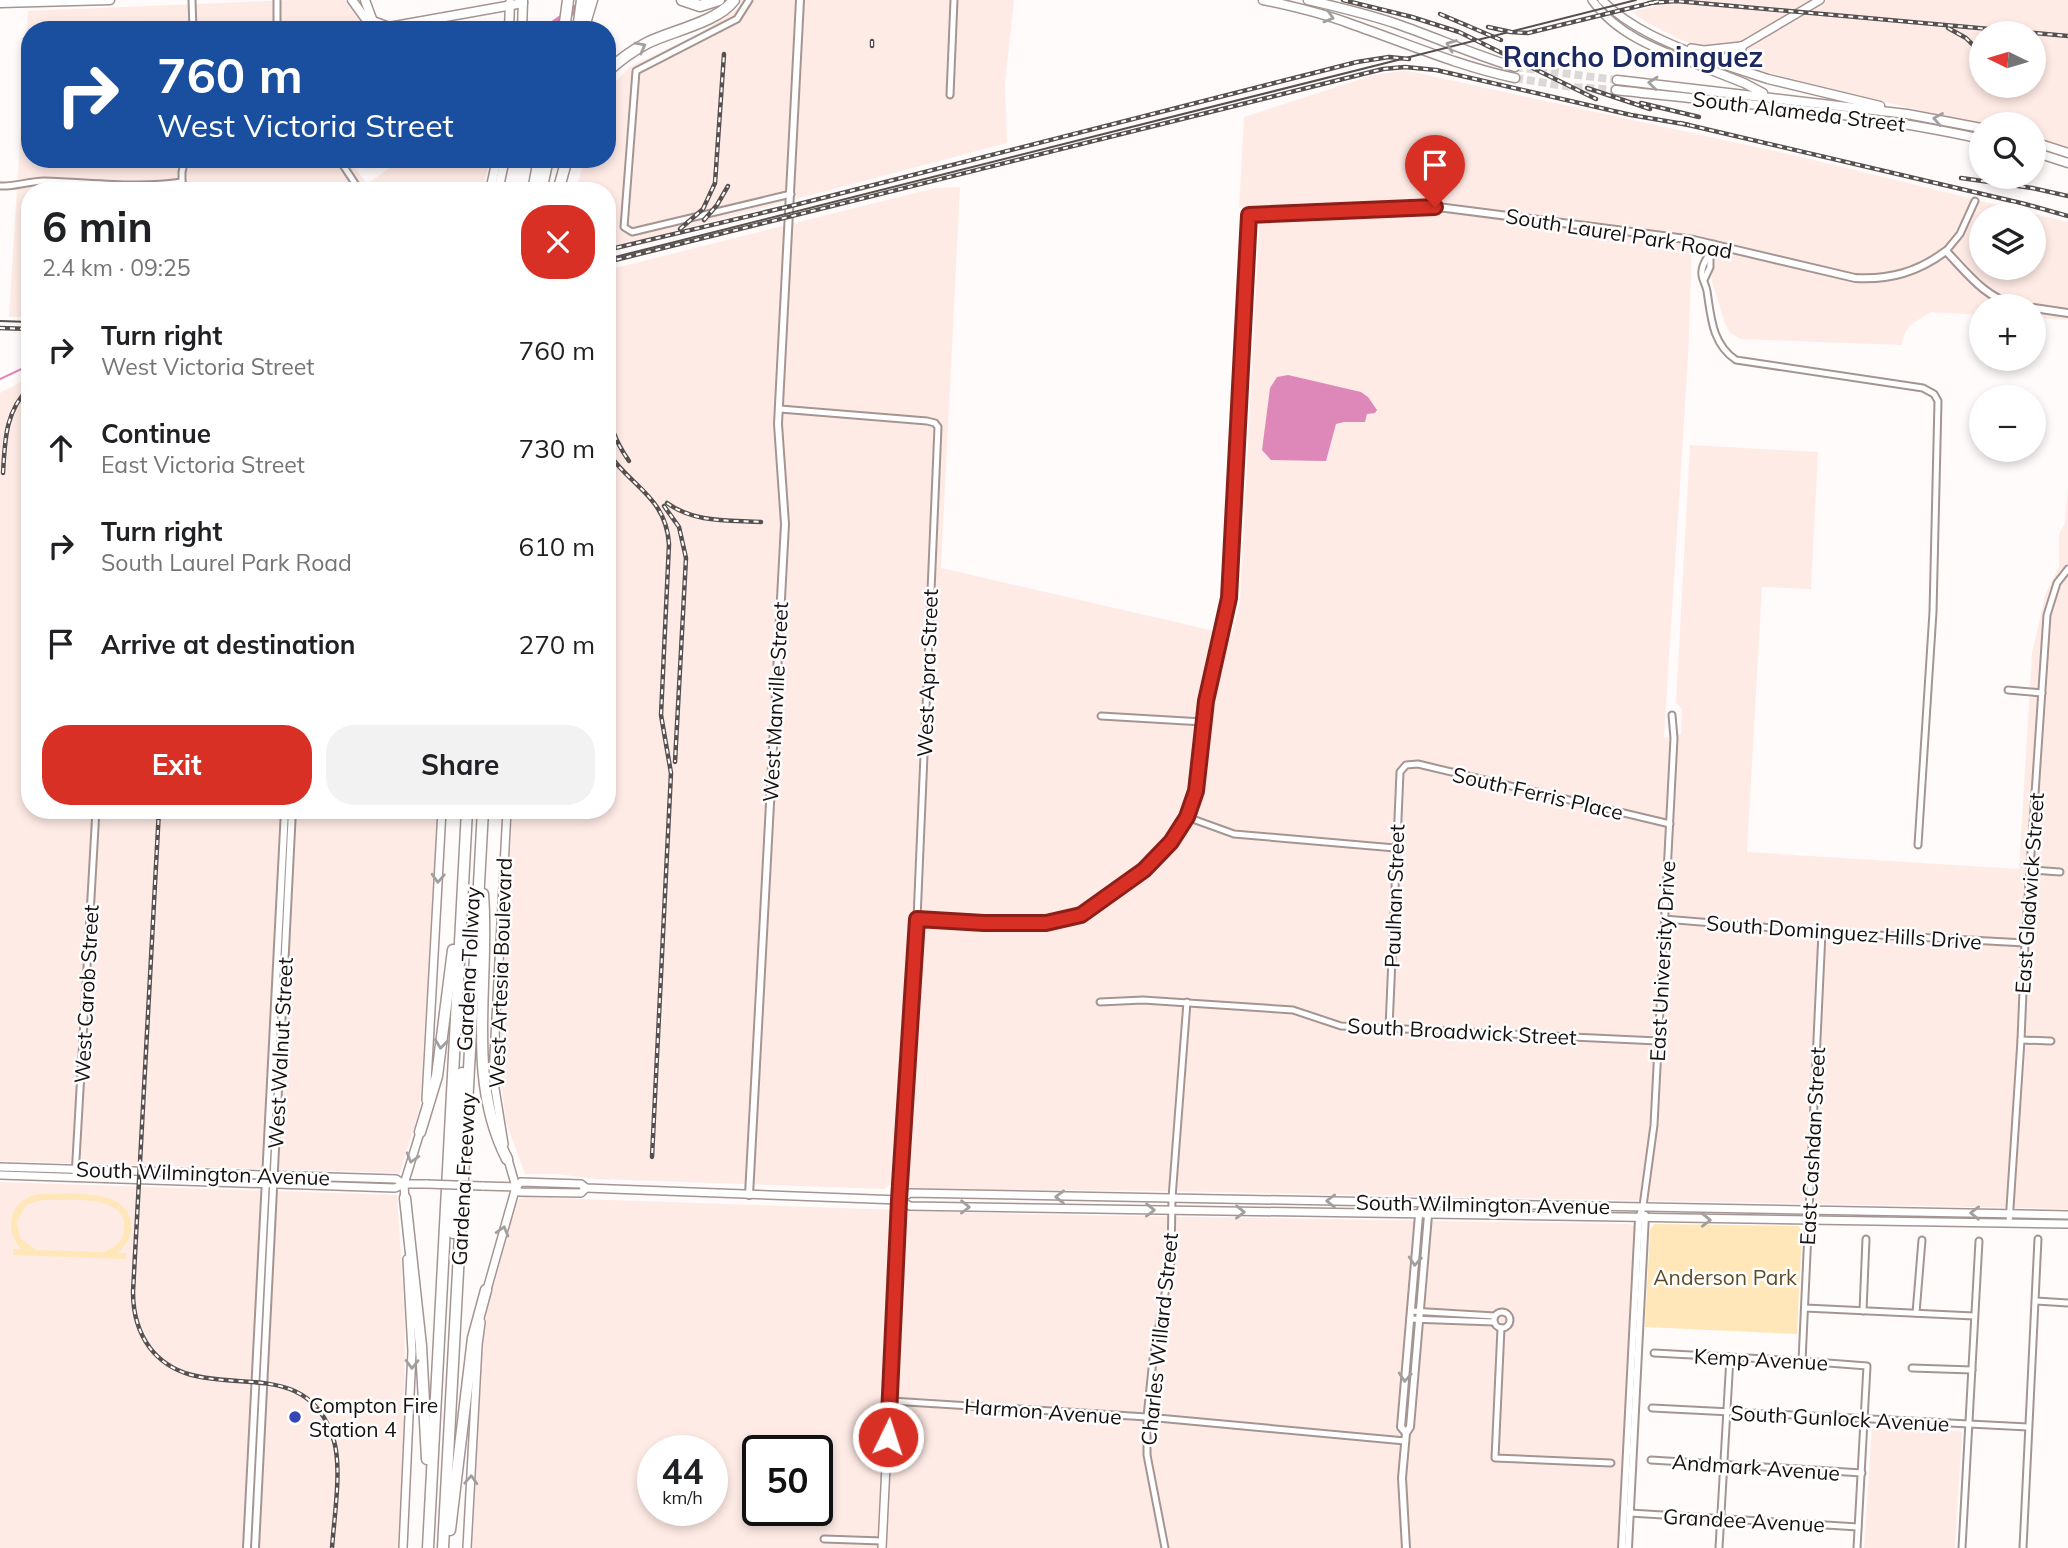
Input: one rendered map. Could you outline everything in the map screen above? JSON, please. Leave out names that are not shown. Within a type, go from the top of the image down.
[{"type":"highway","points":[[568,21],[571,0]]},
{"type":"highway","points":[[581,21],[582,0]]},
{"type":"highway","points":[[584,21],[592,0]]},
{"type":"highway","points":[[682,0],[700,6],[719,0]]},
{"type":"highway","points":[[616,64],[642,46],[720,12],[734,0]]},
{"type":"highway","name":"Gardena Freeway","points":[[431,1546],[441,1277],[468,819]]},
{"type":"highway","name":"Gardena Tollway","points":[[431,1546],[469,819]]},
{"type":"highway","name":"Gardena Freeway","points":[[445,1548],[482,819]]},
{"type":"highway","name":"Gardena Tollway","points":[[431,1546],[482,819]]},
{"type":"highway","points":[[420,1132],[437,1076],[465,855]]},
{"type":"highway","points":[[480,855],[486,956],[483,1076],[492,1125],[507,1158]]},
{"type":"highway","points":[[405,1198],[424,1391],[431,1546]]},
{"type":"highway","points":[[445,1548],[473,1338],[486,1290]]},
{"type":"main road","points":[[0,3],[110,0]]},
{"type":"main road","points":[[352,0],[361,13],[374,21]]},
{"type":"main road","points":[[1263,0],[1298,7],[1464,66],[1515,78]]},
{"type":"main road","points":[[1308,0],[1369,15],[1515,67]]},
{"type":"main road","points":[[1592,0],[1604,15],[1635,38],[1744,83],[1786,109]]},
{"type":"main road","points":[[1602,0],[1640,28],[1719,63],[1769,79],[1907,114]]},
{"type":"main road","points":[[1706,68],[1719,63],[1742,46],[1820,0]]},
{"type":"main road","points":[[424,21],[523,2],[522,21]]},
{"type":"main road","points":[[367,3],[374,21]]},
{"type":"main road","points":[[1635,38],[1640,28]]},
{"type":"main road","points":[[1674,45],[1704,50],[1742,46]]},
{"type":"main road","points":[[1742,46],[1738,60],[1740,66],[1769,79]]},
{"type":"main road","name":"South Alameda Street","points":[[1617,80],[1907,114],[1969,126]]},
{"type":"main road","name":"South Alameda Street","points":[[1616,90],[1904,123],[1969,137]]},
{"type":"main road","points":[[2046,146],[2068,153]]},
{"type":"main road","points":[[2046,156],[2068,163]]},
{"type":"main road","points":[[403,1548],[412,1351],[404,1184],[420,1132],[427,1093],[442,819]]},
{"type":"main road","name":"West Artesia Boulevard","points":[[506,819],[494,1076],[507,1158],[516,1187]]},
{"type":"main road","name":"South Wilmington Avenue","points":[[0,1167],[76,1173],[269,1179],[396,1179],[404,1184],[516,1187],[519,1192],[581,1194],[586,1188],[899,1200],[910,1206],[2068,1224]]},
{"type":"main road","name":"South Wilmington Avenue","points":[[0,1175],[76,1173]]},
{"type":"main road","points":[[467,1548],[478,1345],[486,1290],[516,1187]]},
{"type":"main road","name":"South Wilmington Avenue","points":[[899,1200],[910,1193],[2068,1215]]},
{"type":"main road","points":[[882,1545],[899,1200]]},
{"type":"street","points":[[192,0],[192,21]]},
{"type":"street","points":[[277,0],[277,21]]},
{"type":"street","points":[[749,0],[737,19],[636,72],[623,221],[627,230],[637,231],[791,194]]},
{"type":"street","name":"West Manville Street","points":[[749,1195],[785,524],[778,436],[800,0]]},
{"type":"street","points":[[950,95],[954,0]]},
{"type":"street","points":[[176,182],[182,181],[184,168]]},
{"type":"street","points":[[35,182],[70,182]]},
{"type":"street","points":[[0,186],[21,185]]},
{"type":"street","name":"South Laurel Park Road","points":[[1203,723],[1223,632],[1232,572],[1249,215],[1438,207],[1684,238],[1855,278],[1877,279],[1897,276],[1918,268],[1946,251],[1960,234],[1975,201]]},
{"type":"street","points":[[1714,244],[1710,267],[1704,279],[1717,342],[1726,353],[1736,360],[1923,388],[1934,394],[1938,401],[1933,612],[1918,845]]},
{"type":"street","points":[[1946,251],[1990,294]]},
{"type":"street","points":[[2046,310],[2068,313]]},
{"type":"street","name":"West Apra Street","points":[[780,409],[927,421],[935,423],[937,427],[917,919]]},
{"type":"street","name":"East Gladwick Street","points":[[2009,1223],[2047,615],[2057,583],[2068,569]]},
{"type":"street","points":[[2008,690],[2042,693]]},
{"type":"street","name":"East University Drive","points":[[1628,1548],[1627,1513],[1643,1206],[1653,1129],[1670,824],[1674,738],[1672,715]]},
{"type":"street","points":[[899,1200],[917,919],[1046,923],[1081,915],[1144,870],[1171,842],[1187,817],[1196,791],[1203,723],[1101,716]]},
{"type":"street","name":"South Ferris Place","points":[[1406,765],[1418,764],[1670,824]]},
{"type":"street","name":"Paulhan Street","points":[[1389,1028],[1395,848],[1400,772],[1406,765]]},
{"type":"street","points":[[1187,817],[1234,834],[1395,848]]},
{"type":"street","name":"West Carob Street","points":[[76,1173],[96,819]]},
{"type":"street","name":"West Walnut Street","points":[[247,1548],[277,1040],[286,819]]},
{"type":"street","name":"West Walnut Street","points":[[287,837],[290,819]]},
{"type":"street","points":[[2031,870],[2060,872]]},
{"type":"street","name":"South Dominguez Hills Drive","points":[[1664,919],[1822,932],[2025,943]]},
{"type":"street","name":"East Cashdan Street","points":[[1802,1361],[1822,932]]},
{"type":"street","name":"South Broadwick Street","points":[[1100,1002],[1143,1000],[1293,1010],[1341,1026],[1658,1041]]},
{"type":"street","name":"Charles Willard Street","points":[[1166,1548],[1147,1455],[1147,1417],[1153,1359],[1171,1261],[1172,1198],[1187,1003]]},
{"type":"street","points":[[2021,1040],[2051,1041]]},
{"type":"street","name":"West Walnut Street","points":[[255,1548],[269,1179]]},
{"type":"street","points":[[1406,1433],[1401,1427],[1419,1215],[1424,1203]]},
{"type":"street","points":[[1406,1548],[1402,1478],[1406,1433],[1410,1427],[1428,1215],[1424,1203]]},
{"type":"street","points":[[1863,1311],[1866,1239]]},
{"type":"street","points":[[2023,1548],[2038,1239]]},
{"type":"street","points":[[1916,1313],[1922,1240]]},
{"type":"street","points":[[1962,1548],[1979,1241]]},
{"type":"street","points":[[2036,1301],[2068,1303]]},
{"type":"street","points":[[1805,1308],[1974,1316]]},
{"type":"street","points":[[1411,1311],[1494,1319],[1502,1328],[1495,1458],[1611,1463]]},
{"type":"street","points":[[1410,1320],[1494,1319],[1500,1312],[1509,1314],[1510,1324],[1502,1328]]},
{"type":"street","name":"Kemp Avenue","points":[[1654,1353],[1867,1366],[1864,1420]]},
{"type":"street","points":[[1719,1548],[1730,1357]]},
{"type":"street","points":[[1912,1368],[1972,1370]]},
{"type":"street","name":"Harmon Avenue","points":[[891,1401],[1147,1417],[1405,1441]]},
{"type":"street","name":"South Gunlock Avenue","points":[[1652,1408],[2028,1427]]},
{"type":"street","points":[[1857,1548],[1864,1420]]},
{"type":"street","name":"Andmark Avenue","points":[[1650,1460],[1862,1474]]},
{"type":"street","name":"East University Drive","points":[[1622,1548],[1627,1513]]},
{"type":"street","name":"Grandee Avenue","points":[[1627,1513],[1857,1527]]},
{"type":"street","points":[[824,1539],[882,1545]]},
{"type":"shaded area","points":[[344,0],[353,5],[365,21],[27,21],[28,11]]},
{"type":"shaded area","points":[[742,0],[1014,0],[1005,84],[1007,143],[616,247],[616,182],[578,182],[582,168],[616,168],[616,81],[631,66],[701,33],[738,8]]},
{"type":"shaded area","points":[[1679,0],[2068,0],[2068,149],[2046,143],[2046,112],[1969,112],[1969,123],[1753,69],[1679,39],[1632,12]]},
{"type":"shaded area","points":[[1404,70],[1793,155],[1990,203],[1969,203],[1969,280],[2046,280],[2046,217],[2068,222],[2068,320],[2046,319],[2046,294],[1969,294],[1969,314],[1931,312],[1910,325],[1901,345],[1741,339],[1730,333],[1725,324],[1711,278],[1717,252],[1692,248],[1688,357],[1664,738],[1681,734],[1682,709],[1676,703],[1690,445],[1818,452],[1811,589],[1762,587],[1747,852],[2019,869],[2032,653],[2046,593],[2059,567],[2059,534],[2065,523],[2068,487],[2068,1209],[1160,1191],[914,1189],[909,1186],[889,1185],[884,1189],[525,1174],[506,1122],[499,1066],[512,819],[616,819],[616,268],[935,188],[960,187],[941,568],[1232,635],[1240,601],[1260,208],[1239,208],[1244,117],[1370,76]]},
{"type":"shaded area","points":[[21,124],[21,168],[355,168],[366,182],[21,182],[21,317],[9,317]]},
{"type":"shaded area","points":[[389,168],[488,168],[484,182],[370,182]]},
{"type":"shaded area","points":[[1288,375],[1361,392],[1377,410],[1367,414],[1365,422],[1336,424],[1326,461],[1271,460],[1262,450],[1270,388],[1277,377]]},
{"type":"shaded area","points":[[21,382],[21,819],[437,819],[420,1107],[400,1173],[0,1161],[0,393]]},
{"type":"shaded area","points":[[0,1182],[397,1195],[405,1318],[404,1428],[398,1548],[0,1548]]},
{"type":"shaded area","points":[[522,1197],[1015,1214],[1630,1224],[1635,1227],[1617,1548],[471,1548],[483,1320],[516,1202]]},
{"type":"shaded area","points":[[1872,1427],[1962,1433],[1955,1548],[1864,1548]]},
{"type":"green space","points":[[40,1194],[94,1195],[119,1203],[127,1212],[131,1224],[128,1240],[118,1253],[126,1253],[126,1259],[13,1255],[13,1249],[21,1249],[12,1232],[12,1215],[22,1201]],"holes":[[[42,1200],[94,1201],[117,1209],[123,1218],[122,1238],[103,1252],[36,1250],[20,1238],[17,1222],[26,1205]]]},
{"type":"green space","name":"Anderson Park","points":[[1654,1224],[1799,1226],[1802,1232],[1797,1334],[1645,1327],[1650,1230]]},
{"type":"waterway","points":[[559,21],[584,3]]},
{"type":"waterway","points":[[0,379],[21,369]]},
{"type":"tunnel","points":[[1515,67],[1617,80]]},
{"type":"tunnel","points":[[1515,78],[1571,87],[1616,90]]},
{"type":"tram line","points":[[616,257],[1636,0]]},
{"type":"tram line","points":[[0,321],[21,322]]},
{"type":"railway","points":[[1343,0],[1459,32],[1596,99]]},
{"type":"railway","points":[[1488,27],[1528,33],[1659,1]]},
{"type":"railway","points":[[1649,3],[1676,1],[2068,36]]},
{"type":"railway","points":[[1440,14],[1501,40]]},
{"type":"railway","points":[[1948,28],[1969,41]]},
{"type":"railway","points":[[872,41],[872,46]]},
{"type":"railway","points":[[680,229],[703,209],[715,183],[724,54]]},
{"type":"railway","points":[[616,248],[1357,62],[1389,57],[1409,59]]},
{"type":"railway","points":[[616,260],[1383,69],[1405,67],[1436,70],[1631,115],[1689,125]]},
{"type":"railway","points":[[1587,88],[1650,109]]},
{"type":"railway","points":[[1641,103],[1699,117]]},
{"type":"railway","points":[[1680,123],[2068,216]]},
{"type":"railway","points":[[1961,178],[2068,196]]},
{"type":"railway","points":[[704,220],[728,186]]},
{"type":"railway","points":[[0,328],[21,329]]},
{"type":"railway","points":[[3,473],[8,427],[21,398]]},
{"type":"railway","points":[[616,437],[629,461]]},
{"type":"railway","points":[[616,463],[654,503],[661,514],[669,544],[661,715],[671,773],[652,1157]]},
{"type":"railway","points":[[667,503],[700,517],[761,522]]},
{"type":"railway","points":[[664,506],[679,527],[686,558],[675,762]]},
{"type":"railway","points":[[159,819],[133,1292],[135,1314],[139,1329],[150,1348],[171,1367],[196,1376],[276,1385],[300,1394],[320,1411],[334,1441],[336,1452],[337,1479],[332,1548]]},
{"type":"place","name":"Compton Fire Station 4","points":[[295,1417]]},
{"type":"district","name":"Rancho Dominguez","points":[[1633,56]]},
{"type":"route","points":[[888,1437],[899,1200],[917,919],[1050,923],[1081,915],[1144,870],[1171,842],[1193,805],[1206,701],[1229,598],[1249,215],[1435,207]]}]
